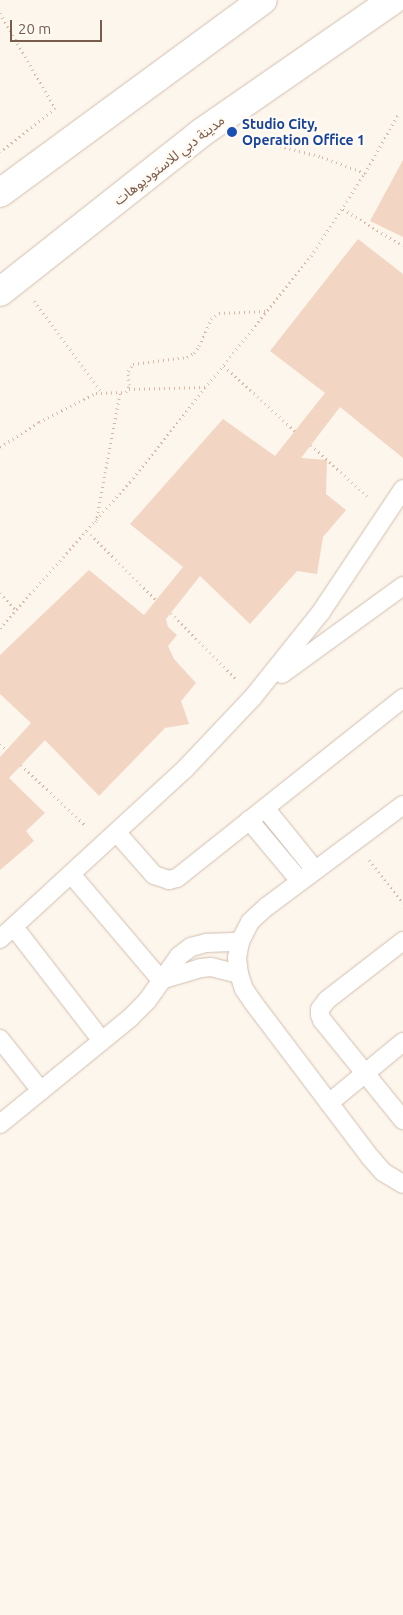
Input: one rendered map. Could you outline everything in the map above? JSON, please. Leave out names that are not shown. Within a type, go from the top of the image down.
[{"type":"street","points":[[0,193],[263,0]]},
{"type":"street","name":"مدينة دبي للاستوديوهات","points":[[9,285],[201,133],[393,0]]},
{"type":"lane","points":[[0,938],[185,768],[256,693],[321,612],[403,489]]},
{"type":"lane","points":[[256,693],[403,586]]},
{"type":"lane","points":[[110,838],[154,875],[169,880],[177,878],[403,698]]},
{"type":"lane","points":[[403,805],[266,907],[250,922],[240,942],[237,958],[239,974],[252,1002],[383,1172],[403,1184]]},
{"type":"lane","points":[[264,808],[315,870]]},
{"type":"lane","points":[[249,820],[300,881]]},
{"type":"lane","points":[[71,874],[161,980]]},
{"type":"lane","points":[[14,927],[102,1040]]},
{"type":"lane","points":[[403,941],[327,1000],[320,1009],[322,1020],[403,1120]]},
{"type":"lane","points":[[0,1124],[139,1009],[179,956],[191,947],[206,943],[240,942]]},
{"type":"lane","points":[[161,980],[201,968],[211,967],[239,974]]},
{"type":"lane","points":[[0,1039],[41,1091]]},
{"type":"lane","points":[[329,1102],[403,1042]]},
{"type":"path","points":[[0,13],[55,108],[0,152]]},
{"type":"path","points":[[0,628],[95,522],[207,387],[311,256],[365,173],[399,113]]},
{"type":"path","points":[[201,133],[233,135],[278,144],[322,157],[365,173]]},
{"type":"path","points":[[342,209],[403,246]]},
{"type":"path","points":[[9,285],[101,392]]},
{"type":"path","points":[[129,389],[128,371],[130,367],[138,363],[187,357],[194,353],[211,319],[219,312],[268,311]]},
{"type":"path","points":[[224,366],[295,431]]},
{"type":"path","points":[[0,447],[39,422],[101,392],[123,394],[129,389],[207,387]]},
{"type":"path","points":[[95,522],[120,393]]},
{"type":"path","points":[[311,445],[386,514]]},
{"type":"path","points":[[87,531],[156,600]]},
{"type":"path","points":[[0,593],[16,610]]},
{"type":"path","points":[[170,613],[256,693]]},
{"type":"path","points":[[0,744],[6,750]]},
{"type":"path","points":[[21,765],[110,838]]},
{"type":"path","points":[[354,841],[403,903]]},
{"type":"building","points":[[403,160],[403,237],[370,221]]},
{"type":"building","points":[[358,239],[403,274],[403,458],[340,407],[301,458],[327,460],[326,494],[346,510],[323,537],[317,574],[297,571],[250,624],[200,576],[166,619],[168,627],[177,635],[168,646],[174,659],[196,683],[181,701],[189,724],[165,728],[99,796],[45,740],[9,778],[45,813],[26,831],[34,841],[0,870],[0,757],[31,723],[0,694],[0,655],[89,570],[144,615],[183,567],[130,524],[223,419],[275,456],[325,393],[270,351]]},
{"type":"place","name":"Studio City, Operation Office 1","points":[[232,132]]}]
